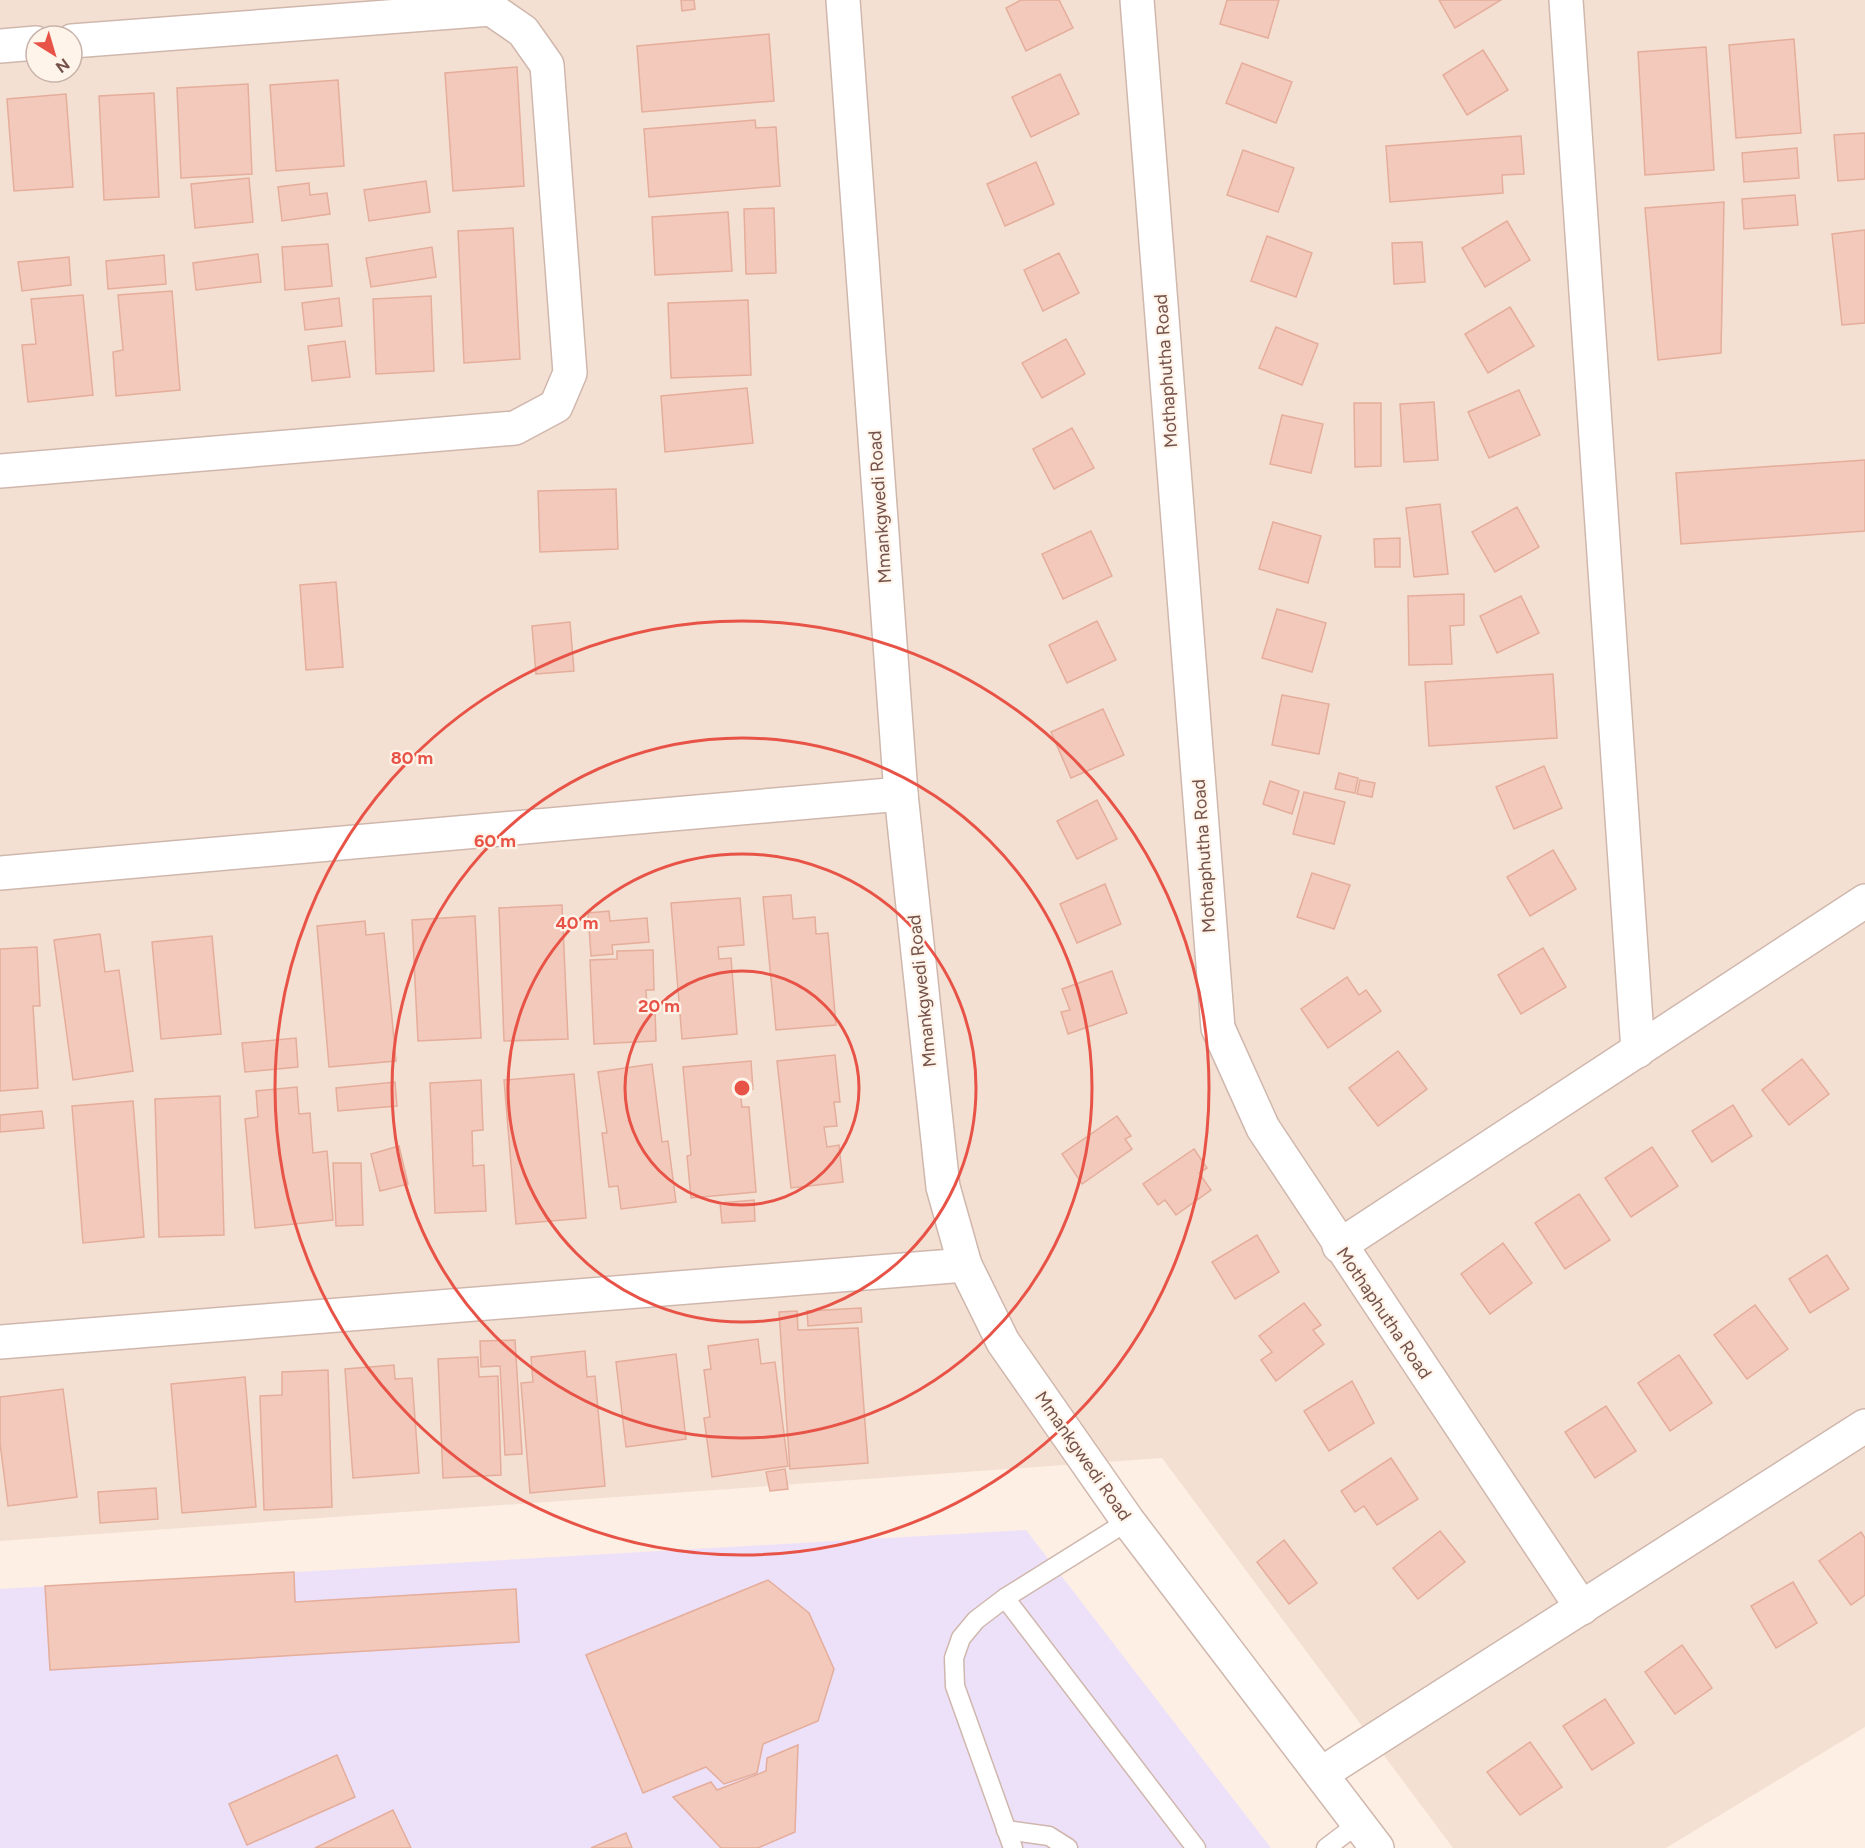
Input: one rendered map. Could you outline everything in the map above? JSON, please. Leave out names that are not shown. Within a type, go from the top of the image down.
[{"type":"street","name":"Mmankgwedi Road","points":[[843,0],[901,794],[943,1188],[965,1265],[1003,1342],[1128,1521],[1368,1835]]},
{"type":"street","name":"Mothaphutha Road","points":[[1137,0],[1218,1028],[1263,1128],[1582,1608]]},
{"type":"street","points":[[1566,0],[1638,1051]]},
{"type":"street","points":[[0,471],[515,428],[556,406],[570,373],[547,65],[523,31],[491,9],[84,40]]},
{"type":"street","points":[[0,46],[24,45]]},
{"type":"street","points":[[0,873],[901,794]]},
{"type":"street","points":[[1340,1246],[1865,901]]},
{"type":"street","points":[[0,1342],[965,1265]]},
{"type":"street","points":[[1321,1774],[1865,1426]]},
{"type":"lane","points":[[1013,1848],[955,1686],[954,1658],[961,1638],[976,1620],[1005,1598],[1128,1521]]},
{"type":"lane","points":[[1005,1598],[1196,1848]]},
{"type":"lane","points":[[1006,1830],[1049,1836],[1068,1848]]},
{"type":"lane","points":[[1326,1848],[1368,1835]]},
{"type":"shaded area","points":[[0,0],[1865,0],[1865,1727],[1666,1848],[1453,1848],[1162,1458],[0,1541]]},
{"type":"shaded area","points":[[1026,1530],[1271,1848],[0,1848],[0,1589]]},
{"type":"building","points":[[681,0],[694,0],[695,9],[682,11]]},
{"type":"building","points":[[1021,0],[1059,0],[1073,28],[1026,51],[1006,8]]},
{"type":"building","points":[[1227,0],[1279,0],[1268,38],[1220,24]]},
{"type":"building","points":[[1439,0],[1501,0],[1455,28]]},
{"type":"building","points":[[769,34],[774,101],[642,112],[637,46]]},
{"type":"building","points":[[1794,39],[1801,133],[1736,138],[1729,45]]},
{"type":"building","points":[[1706,47],[1714,170],[1645,175],[1638,52]]},
{"type":"building","points":[[1483,50],[1508,90],[1467,115],[1443,75]]},
{"type":"building","points":[[1242,63],[1292,82],[1276,123],[1226,103]]},
{"type":"building","points":[[517,67],[524,186],[453,191],[445,73]]},
{"type":"building","points":[[1060,74],[1079,114],[1031,137],[1012,97]]},
{"type":"building","points":[[338,80],[344,166],[276,171],[270,85]]},
{"type":"building","points":[[248,84],[252,174],[181,178],[177,88]]},
{"type":"building","points":[[154,93],[159,197],[104,200],[99,96]]},
{"type":"building","points":[[66,94],[73,187],[14,191],[7,99]]},
{"type":"building","points":[[755,120],[756,128],[776,127],[780,186],[649,197],[644,129]]},
{"type":"building","points":[[1865,133],[1865,179],[1838,181],[1834,135]]},
{"type":"building","points":[[1521,136],[1524,174],[1502,175],[1503,193],[1390,202],[1386,146]]},
{"type":"building","points":[[1797,148],[1799,178],[1744,182],[1742,153]]},
{"type":"building","points":[[1243,150],[1294,168],[1278,212],[1227,195]]},
{"type":"building","points":[[1036,162],[1054,204],[1005,226],[987,184]]},
{"type":"building","points":[[249,178],[253,222],[195,228],[191,184]]},
{"type":"building","points":[[426,181],[430,212],[369,221],[364,190]]},
{"type":"building","points":[[309,183],[310,195],[327,193],[330,214],[282,221],[278,187]]},
{"type":"building","points":[[1795,195],[1798,225],[1744,229],[1742,199]]},
{"type":"building","points":[[1724,202],[1721,353],[1658,360],[1645,208]]},
{"type":"building","points":[[774,208],[776,273],[746,274],[744,209]]},
{"type":"building","points":[[728,212],[732,271],[655,275],[652,217]]},
{"type":"building","points":[[1507,221],[1530,260],[1485,287],[1462,248]]},
{"type":"building","points":[[513,228],[520,359],[464,363],[458,231]]},
{"type":"building","points":[[1865,230],[1865,323],[1842,325],[1832,234]]},
{"type":"building","points":[[1267,236],[1312,253],[1296,297],[1251,281]]},
{"type":"building","points":[[1422,242],[1425,282],[1394,284],[1392,243]]},
{"type":"building","points":[[328,244],[332,286],[285,290],[282,247]]},
{"type":"building","points":[[432,247],[436,277],[371,287],[366,258]]},
{"type":"building","points":[[1059,253],[1079,293],[1043,311],[1024,270]]},
{"type":"building","points":[[258,254],[261,282],[196,290],[193,263]]},
{"type":"building","points":[[164,255],[166,284],[108,289],[106,261]]},
{"type":"building","points":[[69,257],[71,285],[22,291],[18,262]]},
{"type":"building","points":[[172,291],[180,390],[116,396],[113,352],[123,350],[118,295]]},
{"type":"building","points":[[83,295],[93,395],[28,402],[22,345],[36,344],[31,299]]},
{"type":"building","points":[[431,296],[434,371],[376,374],[373,299]]},
{"type":"building","points":[[339,298],[342,326],[305,330],[302,303]]},
{"type":"building","points":[[748,300],[751,375],[671,378],[668,303]]},
{"type":"building","points":[[1510,307],[1534,346],[1488,373],[1465,334]]},
{"type":"building","points":[[1276,327],[1318,344],[1302,385],[1259,368]]},
{"type":"building","points":[[1066,339],[1085,374],[1042,398],[1022,363]]},
{"type":"building","points":[[345,341],[350,377],[312,381],[308,346]]},
{"type":"building","points":[[747,388],[753,443],[665,452],[661,396]]},
{"type":"building","points":[[1519,390],[1540,435],[1489,458],[1468,412]]},
{"type":"building","points":[[1434,402],[1438,460],[1404,462],[1400,404]]},
{"type":"building","points":[[1354,403],[1381,403],[1381,466],[1355,467]]},
{"type":"building","points":[[1282,415],[1323,424],[1311,473],[1270,464]]},
{"type":"building","points":[[1072,428],[1094,468],[1054,489],[1033,449]]},
{"type":"building","points":[[1865,460],[1865,531],[1681,544],[1676,473]]},
{"type":"building","points":[[616,489],[618,549],[540,552],[538,491]]},
{"type":"building","points":[[1440,504],[1448,574],[1414,577],[1406,508]]},
{"type":"building","points":[[1517,507],[1539,547],[1495,572],[1472,532]]},
{"type":"building","points":[[1273,522],[1321,536],[1308,583],[1259,569]]},
{"type":"building","points":[[1091,531],[1112,576],[1063,599],[1042,554]]},
{"type":"building","points":[[1400,538],[1400,567],[1375,567],[1374,539]]},
{"type":"building","points":[[336,582],[343,667],[306,670],[300,585]]},
{"type":"building","points":[[1464,594],[1464,625],[1450,626],[1452,664],[1409,665],[1408,596]]},
{"type":"building","points":[[1521,596],[1539,633],[1497,653],[1480,616]]},
{"type":"building","points":[[1277,609],[1326,623],[1312,672],[1262,658]]},
{"type":"building","points":[[1097,621],[1116,660],[1067,683],[1049,645]]},
{"type":"building","points":[[570,622],[574,671],[536,674],[532,626]]},
{"type":"building","points":[[1553,674],[1557,738],[1429,746],[1425,682]]},
{"type":"building","points":[[1282,695],[1329,704],[1319,754],[1272,745]]},
{"type":"building","points":[[1103,709],[1124,755],[1071,778],[1051,732]]},
{"type":"building","points":[[1544,766],[1562,808],[1514,829],[1496,787]]},
{"type":"building","points":[[1339,773],[1358,778],[1355,793],[1335,789]]},
{"type":"building","points":[[1360,780],[1375,783],[1372,797],[1357,794]]},
{"type":"building","points":[[1270,781],[1299,791],[1292,814],[1263,804]]},
{"type":"building","points":[[1304,792],[1345,802],[1334,844],[1293,834]]},
{"type":"building","points":[[1097,800],[1117,839],[1077,859],[1057,821]]},
{"type":"building","points":[[1553,850],[1576,889],[1530,916],[1507,877]]},
{"type":"building","points":[[1312,873],[1350,885],[1334,929],[1297,917]]},
{"type":"building","points":[[1105,884],[1121,924],[1077,943],[1060,904]]},
{"type":"building","points":[[791,895],[793,919],[815,917],[816,934],[828,933],[836,1025],[776,1030],[763,897]]},
{"type":"building","points":[[740,898],[744,945],[718,947],[719,959],[731,958],[737,1034],[682,1039],[671,903]]},
{"type":"building","points":[[562,905],[568,1039],[504,1041],[499,908]]},
{"type":"building","points":[[609,911],[610,921],[647,918],[649,942],[612,945],[613,954],[591,956],[588,913]]},
{"type":"building","points":[[475,916],[481,1038],[418,1041],[412,920]]},
{"type":"building","points":[[365,921],[366,935],[384,933],[396,1061],[329,1067],[317,926]]},
{"type":"building","points":[[100,934],[105,972],[119,970],[133,1071],[73,1080],[54,940]]},
{"type":"building","points":[[212,936],[221,1034],[161,1039],[152,942]]},
{"type":"building","points":[[37,947],[40,1006],[33,1006],[38,1088],[0,1091],[0,949]]},
{"type":"building","points":[[1543,948],[1566,987],[1521,1014],[1498,975]]},
{"type":"building","points":[[653,950],[654,990],[646,990],[647,1009],[655,1009],[656,1041],[594,1044],[590,960],[617,959],[617,951]]},
{"type":"building","points":[[1112,971],[1127,1013],[1068,1034],[1061,1012],[1070,1010],[1062,989]]},
{"type":"building","points":[[1347,977],[1359,995],[1366,990],[1381,1011],[1328,1048],[1301,1009]]},
{"type":"building","points":[[296,1038],[298,1067],[245,1072],[242,1043]]},
{"type":"building","points":[[1398,1051],[1427,1089],[1378,1126],[1349,1088]]},
{"type":"building","points":[[835,1055],[840,1102],[834,1102],[837,1126],[824,1127],[827,1147],[839,1145],[843,1182],[791,1188],[777,1061]]},
{"type":"building","points":[[1802,1059],[1829,1094],[1789,1125],[1762,1090]]},
{"type":"building","points":[[751,1061],[753,1089],[740,1091],[742,1107],[749,1107],[756,1192],[691,1198],[687,1156],[691,1155],[683,1067]]},
{"type":"building","points":[[652,1064],[662,1142],[668,1141],[676,1202],[621,1209],[618,1186],[609,1187],[602,1133],[607,1133],[598,1072]]},
{"type":"building","points":[[574,1074],[586,1218],[516,1224],[504,1080]]},
{"type":"building","points":[[481,1080],[483,1130],[472,1131],[473,1166],[484,1165],[486,1211],[435,1213],[430,1083]]},
{"type":"building","points":[[395,1082],[397,1106],[338,1111],[336,1088]]},
{"type":"building","points":[[297,1087],[299,1114],[310,1113],[313,1153],[327,1151],[333,1220],[255,1228],[245,1119],[258,1117],[256,1091]]},
{"type":"building","points":[[220,1096],[224,1235],[159,1237],[155,1099]]},
{"type":"building","points":[[133,1101],[144,1237],[83,1243],[72,1106]]},
{"type":"building","points":[[1733,1105],[1752,1136],[1712,1162],[1692,1131]]},
{"type":"building","points":[[42,1111],[44,1128],[0,1132],[0,1115]]},
{"type":"building","points":[[1117,1116],[1131,1136],[1125,1139],[1132,1149],[1082,1184],[1062,1154]]},
{"type":"building","points":[[399,1146],[408,1184],[380,1191],[371,1154]]},
{"type":"building","points":[[1652,1147],[1678,1186],[1631,1217],[1605,1178]]},
{"type":"building","points":[[1194,1149],[1207,1168],[1199,1173],[1211,1190],[1176,1215],[1165,1200],[1158,1205],[1143,1184]]},
{"type":"building","points":[[333,1163],[361,1163],[363,1225],[336,1226]]},
{"type":"building","points":[[1579,1194],[1610,1240],[1565,1269],[1535,1223]]},
{"type":"building","points":[[754,1200],[755,1221],[722,1223],[720,1203]]},
{"type":"building","points":[[1257,1235],[1279,1272],[1235,1299],[1212,1262]]},
{"type":"building","points":[[1503,1243],[1532,1283],[1490,1314],[1461,1274]]},
{"type":"building","points":[[1827,1255],[1849,1289],[1810,1313],[1789,1279]]},
{"type":"building","points":[[1304,1303],[1321,1325],[1313,1330],[1324,1344],[1276,1381],[1261,1360],[1272,1352],[1259,1336]]},
{"type":"building","points":[[1755,1305],[1788,1349],[1747,1379],[1714,1335]]},
{"type":"building","points":[[861,1308],[862,1322],[808,1326],[807,1311]]},
{"type":"building","points":[[797,1311],[798,1330],[858,1328],[868,1463],[790,1469],[779,1312]]},
{"type":"building","points":[[758,1339],[761,1364],[775,1362],[788,1466],[712,1477],[704,1418],[710,1417],[704,1370],[711,1369],[708,1346]]},
{"type":"building","points":[[515,1340],[522,1454],[505,1455],[500,1366],[481,1367],[480,1341]]},
{"type":"building","points":[[585,1351],[587,1377],[595,1376],[605,1486],[530,1493],[521,1383],[533,1382],[531,1357]]},
{"type":"building","points":[[676,1354],[686,1439],[626,1447],[616,1362]]},
{"type":"building","points":[[1679,1355],[1712,1403],[1670,1431],[1638,1383]]},
{"type":"building","points":[[478,1357],[479,1377],[498,1376],[501,1475],[443,1478],[438,1359]]},
{"type":"building","points":[[394,1365],[395,1379],[412,1378],[419,1473],[353,1478],[345,1369]]},
{"type":"building","points":[[328,1370],[332,1507],[264,1510],[260,1396],[282,1395],[282,1372]]},
{"type":"building","points":[[245,1377],[256,1507],[182,1513],[171,1384]]},
{"type":"building","points":[[1352,1381],[1374,1423],[1329,1451],[1304,1411]]},
{"type":"building","points":[[63,1389],[77,1497],[8,1506],[0,1443],[0,1397]]},
{"type":"building","points":[[1606,1406],[1636,1451],[1595,1478],[1565,1432]]},
{"type":"building","points":[[1391,1458],[1418,1499],[1377,1525],[1364,1506],[1355,1512],[1341,1491]]},
{"type":"building","points":[[785,1469],[788,1489],[770,1491],[766,1472]]},
{"type":"building","points":[[156,1488],[158,1519],[100,1523],[98,1492]]},
{"type":"building","points":[[1440,1531],[1465,1562],[1418,1599],[1393,1568]]},
{"type":"building","points":[[1861,1532],[1865,1538],[1865,1595],[1851,1605],[1819,1561]]},
{"type":"building","points":[[1284,1540],[1317,1583],[1289,1604],[1257,1562]]},
{"type":"building","points":[[294,1572],[295,1602],[516,1589],[519,1642],[50,1670],[45,1586]]},
{"type":"building","points":[[768,1580],[809,1613],[834,1669],[818,1721],[763,1744],[757,1773],[724,1784],[706,1767],[643,1793],[586,1655]]},
{"type":"building","points":[[1793,1582],[1817,1623],[1776,1648],[1751,1606]]},
{"type":"building","points":[[1682,1645],[1712,1688],[1675,1714],[1645,1672]]},
{"type":"building","points":[[1605,1699],[1634,1743],[1592,1770],[1563,1726]]},
{"type":"building","points":[[1530,1742],[1562,1787],[1520,1815],[1487,1772]]},
{"type":"building","points":[[798,1745],[795,1832],[758,1848],[721,1848],[673,1797],[711,1782],[717,1790],[766,1771],[767,1758]]},
{"type":"building","points":[[337,1755],[355,1797],[247,1845],[229,1804]]},
{"type":"building","points":[[393,1810],[411,1848],[315,1848]]},
{"type":"building","points":[[626,1833],[632,1848],[591,1848]]}]
